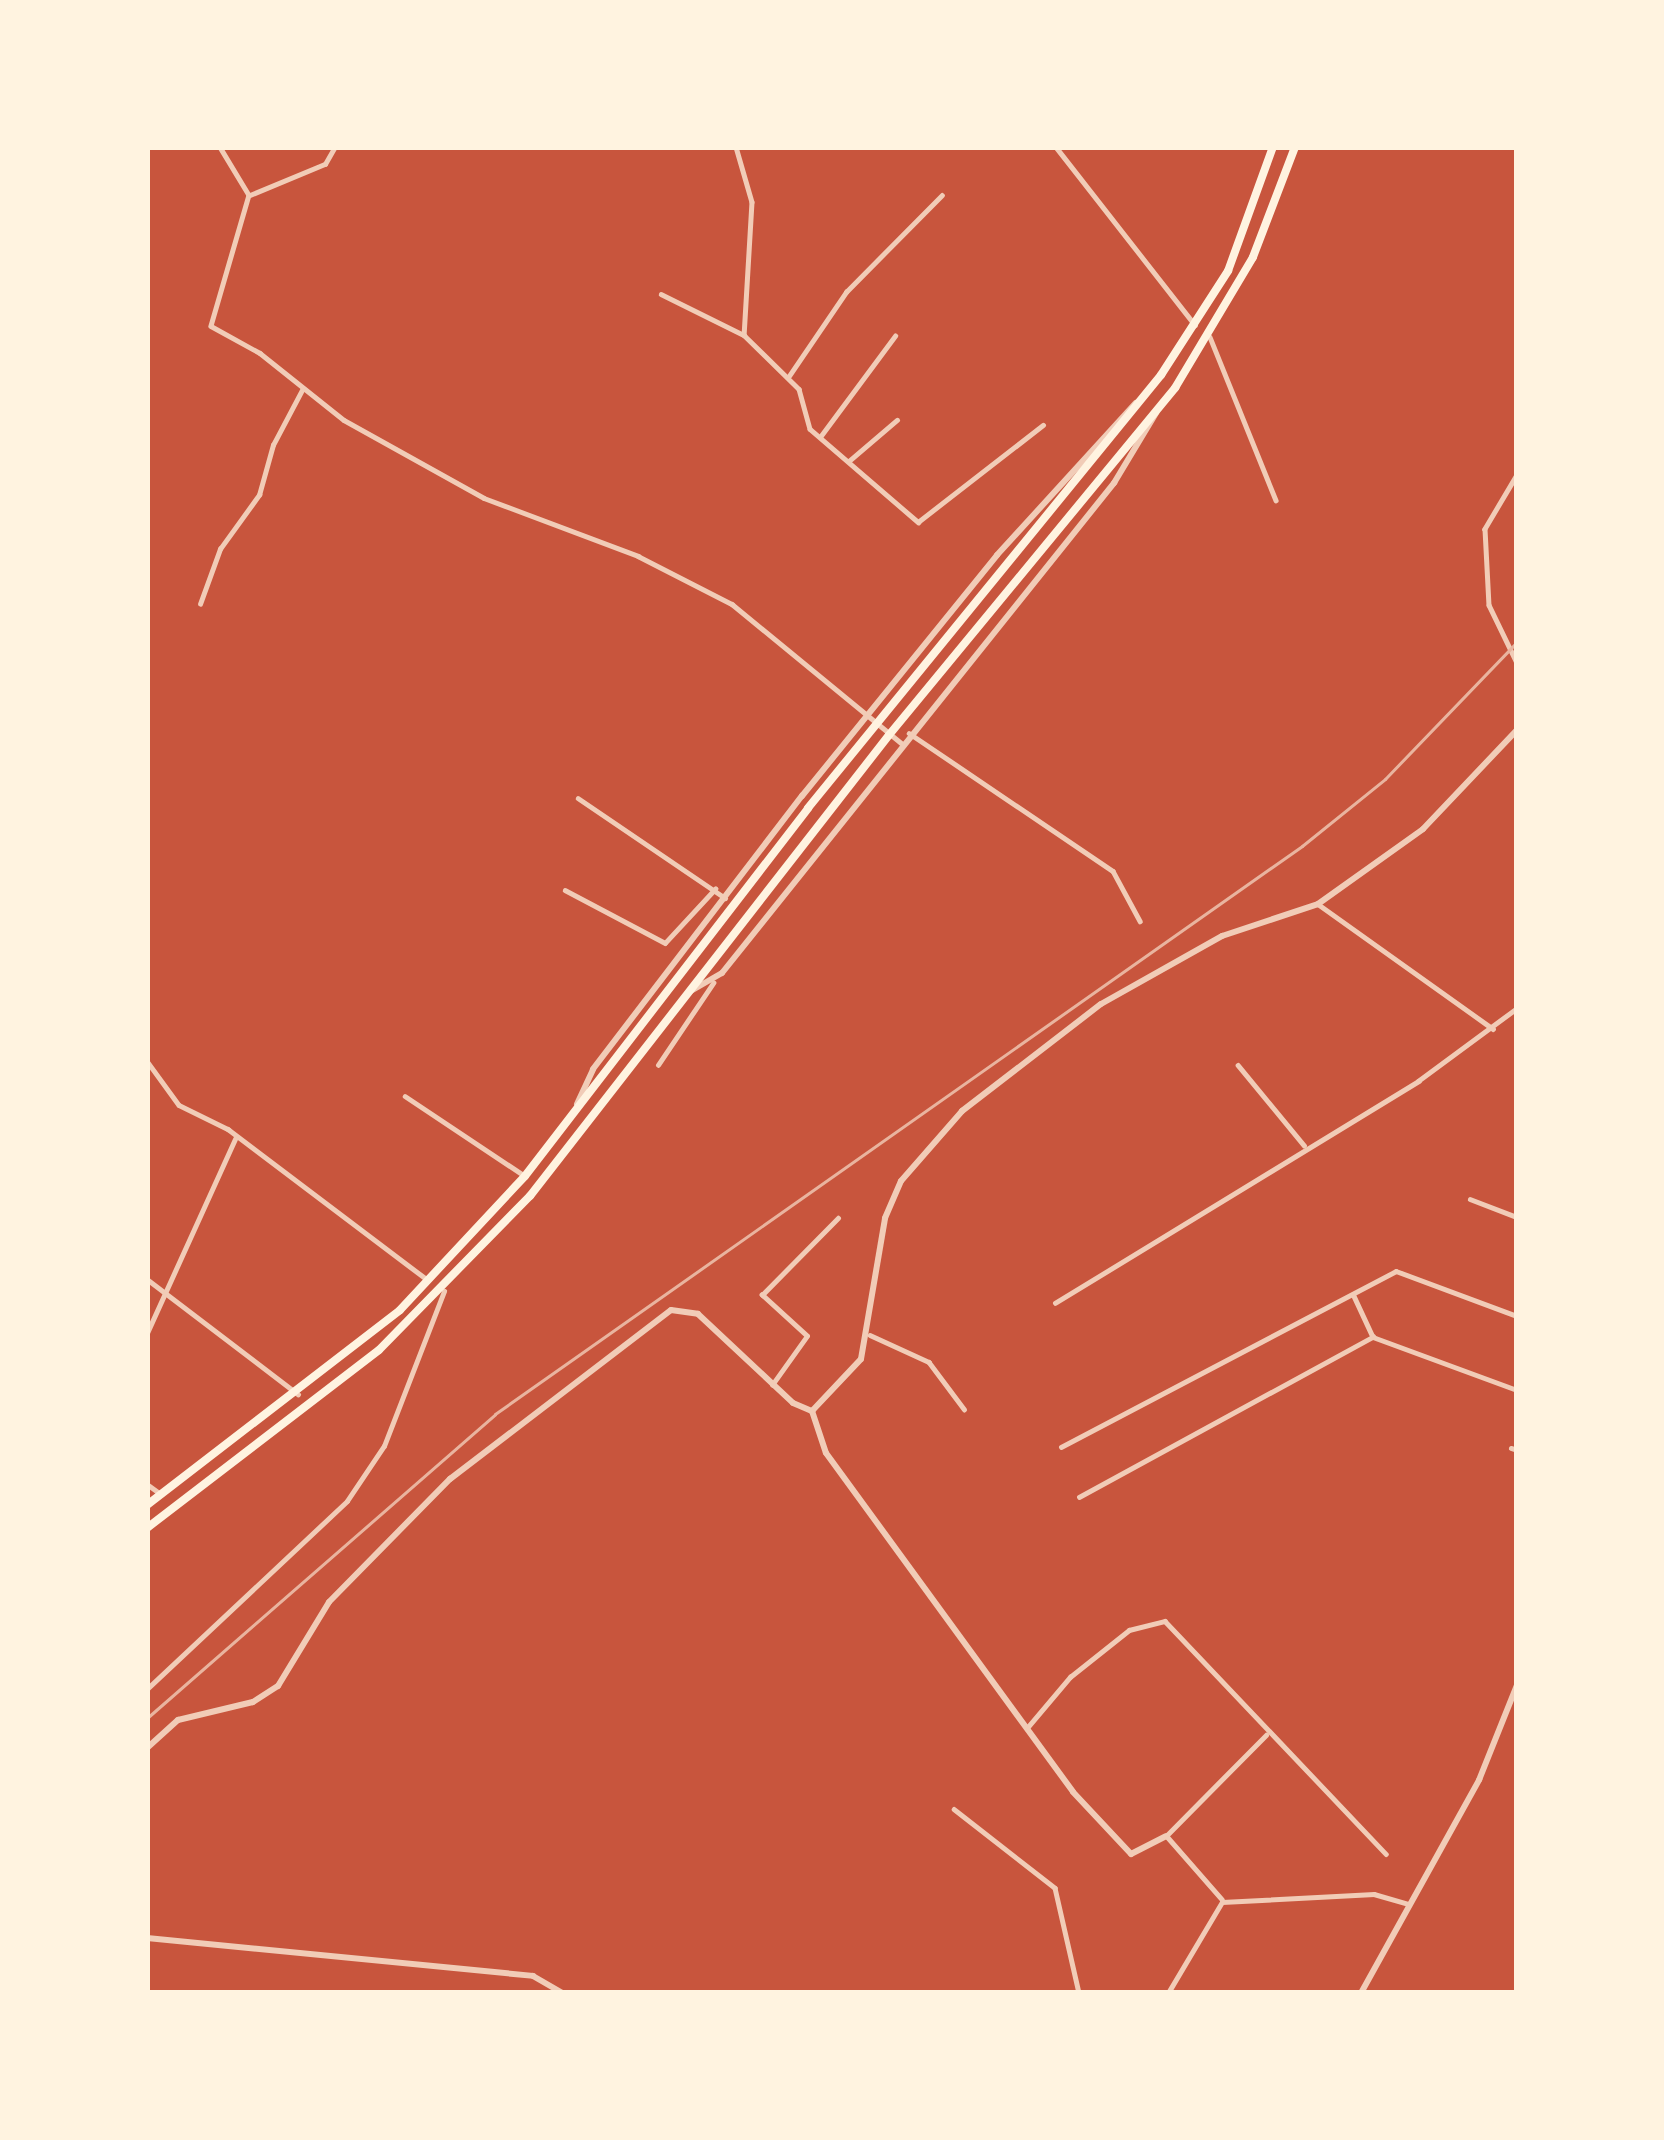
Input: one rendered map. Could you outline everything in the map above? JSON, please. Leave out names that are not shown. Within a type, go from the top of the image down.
[{"type":"highway","points":[[147,1504],[298,1394],[429,1281],[525,1176],[875,724],[1144,398],[1228,271],[1273,147]]},
{"type":"highway","points":[[147,1528],[347,1377],[444,1292],[689,992],[889,735],[1157,410],[1210,338],[1253,257],[1295,147]]},
{"type":"street","points":[[220,147],[249,195],[211,326],[260,352],[302,389],[484,498],[638,556],[732,604],[901,743]]},
{"type":"street","points":[[249,195],[325,164],[334,147]]},
{"type":"street","points":[[736,147],[752,202],[744,334]]},
{"type":"street","points":[[1057,147],[1196,325]]},
{"type":"street","points":[[789,376],[846,292],[942,195]]},
{"type":"street","points":[[662,294],[744,334],[789,376],[820,437],[926,522],[988,462],[1042,425]]},
{"type":"street","points":[[820,437],[895,336]]},
{"type":"street","points":[[1210,338],[1276,500]]},
{"type":"street","points":[[200,604],[220,549],[259,495],[273,445],[302,389]]},
{"type":"street","points":[[570,1118],[593,1069],[867,716],[1074,465],[1144,398]]},
{"type":"street","points":[[658,1065],[713,983],[901,743],[1114,483],[1157,410]]},
{"type":"street","points":[[848,461],[896,420]]},
{"type":"street","points":[[1517,475],[1485,529],[1489,605],[1517,663]]},
{"type":"street","points":[[812,1411],[838,1390],[870,1335],[894,1196],[909,1166],[962,1111],[1101,1004],[1222,936],[1318,904],[1423,829],[1517,730]]},
{"type":"street","points":[[909,733],[1113,871],[1140,921]]},
{"type":"street","points":[[578,798],[725,898]]},
{"type":"street","points":[[565,890],[665,943],[716,889]]},
{"type":"street","points":[[1318,904],[1493,1029]]},
{"type":"street","points":[[689,992],[713,983]]},
{"type":"street","points":[[1055,1303],[1493,1029],[1517,1008]]},
{"type":"street","points":[[147,1061],[169,1096],[236,1139],[429,1281]]},
{"type":"street","points":[[1238,1065],[1304,1145]]},
{"type":"street","points":[[405,1096],[525,1176]]},
{"type":"street","points":[[147,1334],[170,1295],[236,1139]]},
{"type":"street","points":[[1470,1199],[1517,1216]]},
{"type":"street","points":[[772,1385],[807,1336],[762,1295],[838,1218]]},
{"type":"street","points":[[1060,1447],[1396,1270],[1517,1316]]},
{"type":"street","points":[[147,1279],[298,1394]]},
{"type":"street","points":[[147,1689],[347,1501],[384,1446],[444,1292]]},
{"type":"street","points":[[1354,1295],[1373,1337],[1517,1390]]},
{"type":"street","points":[[147,1748],[178,1720],[253,1702],[278,1686],[329,1602],[451,1479],[671,1310],[698,1314],[772,1385],[812,1411],[826,1453],[1027,1728],[1131,1854],[1166,1836],[1266,1736]]},
{"type":"street","points":[[870,1335],[929,1362],[964,1408]]},
{"type":"street","points":[[1079,1497],[1373,1337]]},
{"type":"street","points":[[147,1484],[161,1494]]},
{"type":"street","points":[[1027,1728],[1070,1677],[1152,1620],[1187,1639],[1266,1736],[1386,1854]]},
{"type":"street","points":[[1361,1993],[1479,1780],[1517,1684]]},
{"type":"street","points":[[954,1808],[1055,1888],[1078,1993]]},
{"type":"street","points":[[1166,1836],[1222,1902]]},
{"type":"street","points":[[1222,1902],[1374,1894],[1410,1905]]},
{"type":"street","points":[[1168,1993],[1222,1902]]},
{"type":"street","points":[[147,1938],[533,1976],[562,1993]]},
{"type":"railway","points":[[147,1718],[495,1414],[1302,846],[1385,779],[1517,642]]}]
